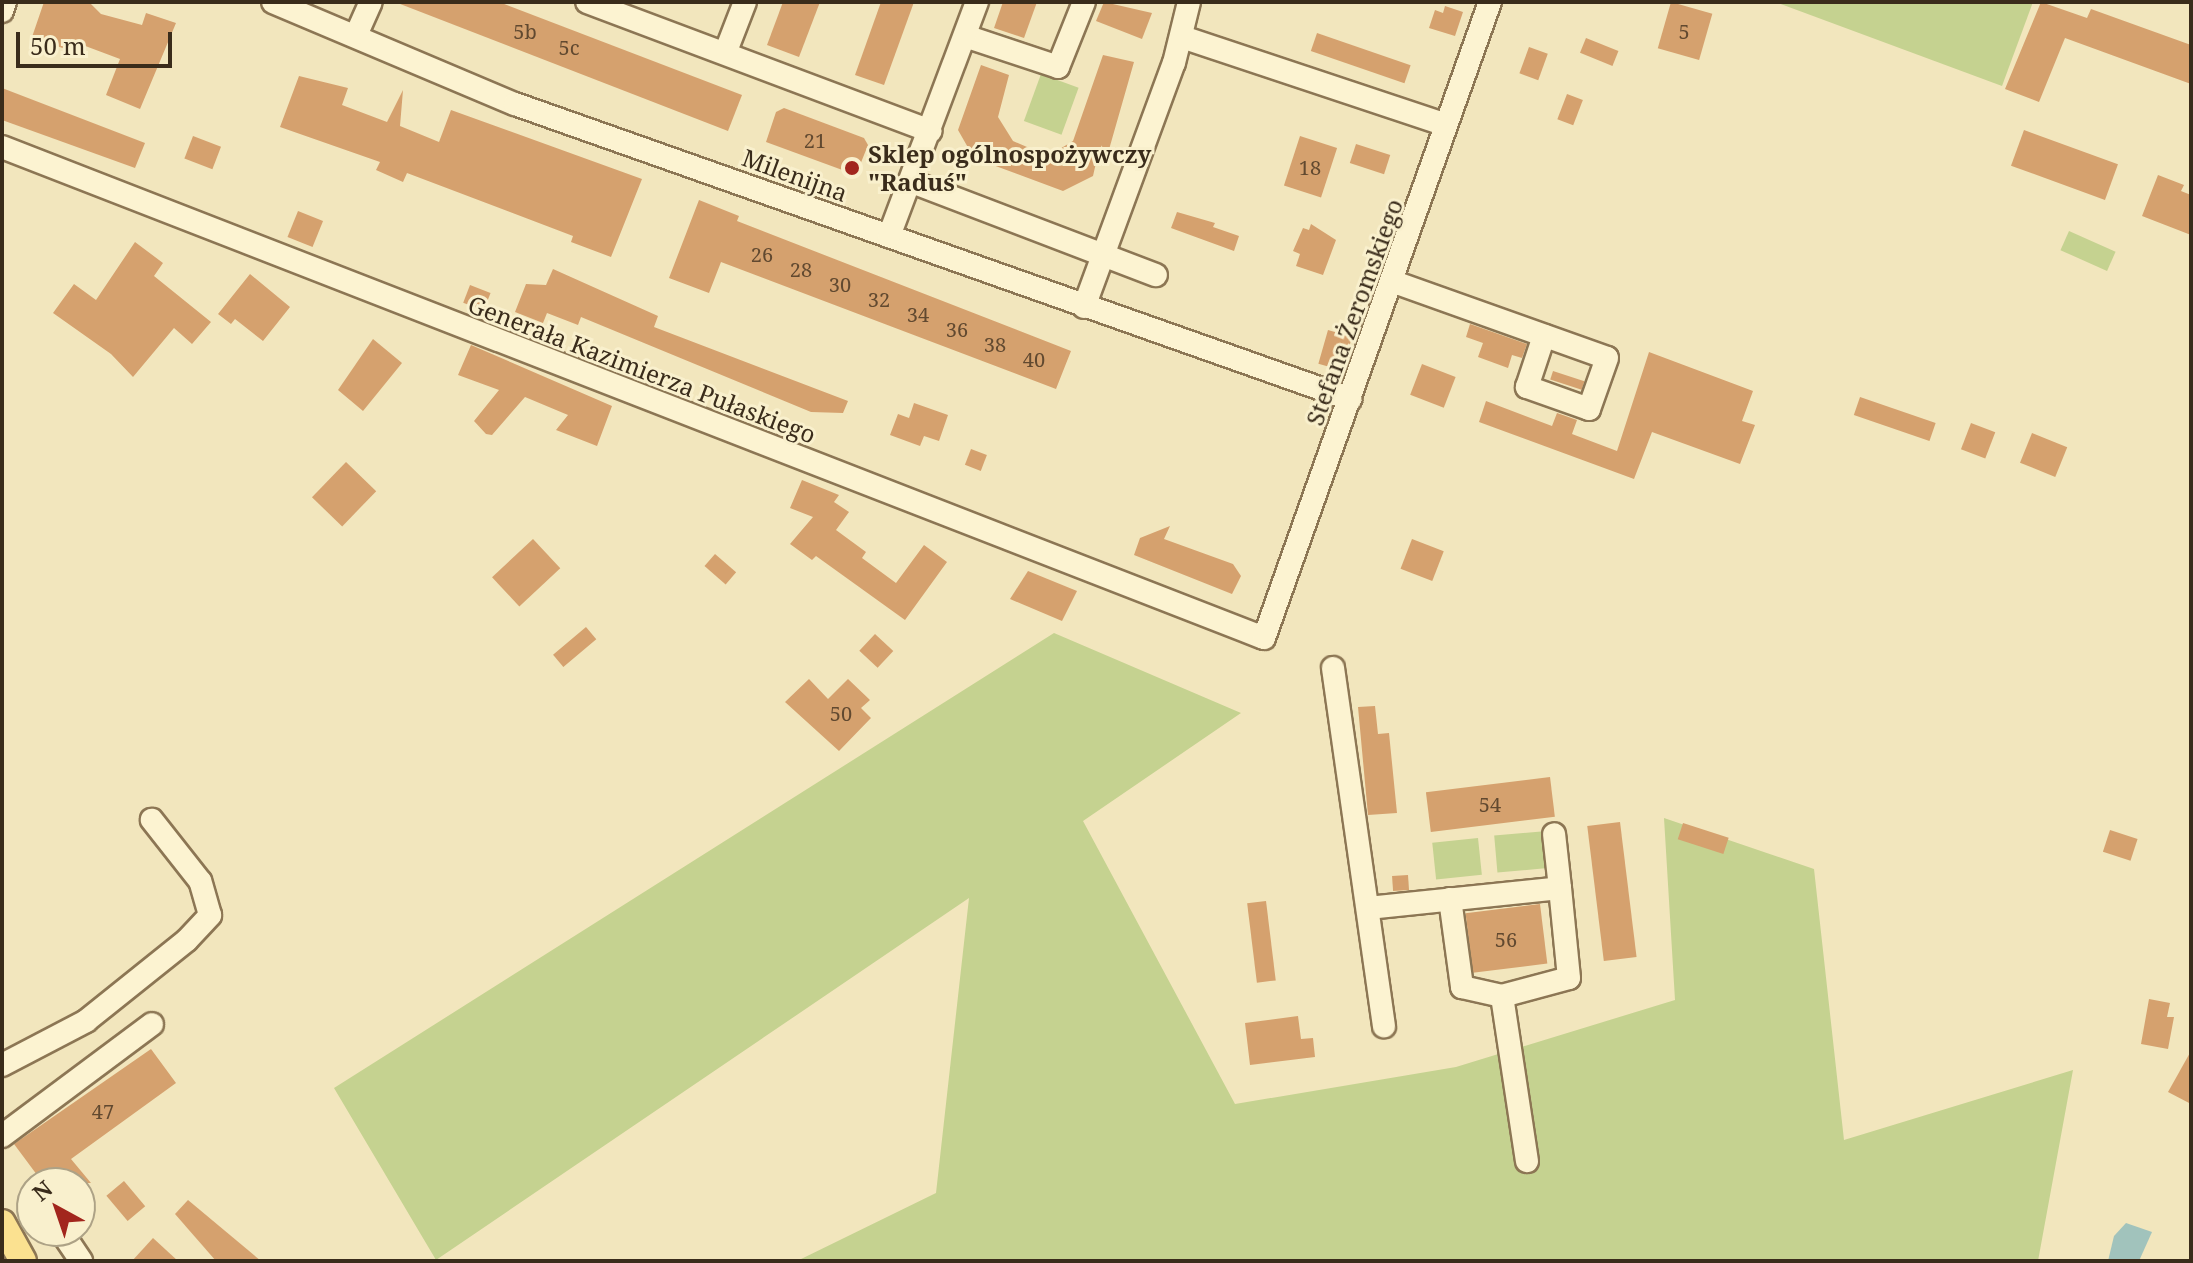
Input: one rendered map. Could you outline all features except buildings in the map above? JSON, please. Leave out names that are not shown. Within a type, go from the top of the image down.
[{"type":"main road","points":[[2,1223],[23,1261]]},
{"type":"street","points":[[2,11],[5,2]]},
{"type":"street","name":"Milenijna","points":[[273,2],[357,33],[515,104],[1350,399]]},
{"type":"street","points":[[357,33],[371,2]]},
{"type":"street","points":[[587,2],[726,51],[931,131]]},
{"type":"street","points":[[726,51],[745,2]]},
{"type":"street","points":[[889,236],[912,182],[977,2]]},
{"type":"street","points":[[965,36],[1058,67],[1084,2]]},
{"type":"street","points":[[1084,307],[1182,37],[1189,2]]},
{"type":"street","name":"Stefana Żeromskiego","points":[[1264,638],[1394,282],[1490,2]]},
{"type":"street","points":[[1182,37],[1446,125]]},
{"type":"street","name":"Generała Kazimierza Pułaskiego","points":[[2,147],[1264,638]]},
{"type":"street","points":[[912,182],[1156,275]]},
{"type":"street","points":[[1394,282],[1544,336]]},
{"type":"street","points":[[1333,668],[1384,1026]]},
{"type":"street","points":[[2,1065],[86,1021],[187,940],[210,915],[200,881],[152,820]]},
{"type":"street","points":[[1450,899],[1462,987],[1502,996],[1569,978],[1554,834]]},
{"type":"street","points":[[1368,908],[1560,888]]},
{"type":"street","points":[[1502,996],[1527,1161]]},
{"type":"street","points":[[2,1136],[152,1024]]},
{"type":"green space","points":[[1775,2],[2033,2],[2002,86]]},
{"type":"green space","points":[[1041,74],[1079,88],[1061,135],[1024,121]]},
{"type":"green space","points":[[2069,231],[2116,252],[2107,271],[2060,250]]},
{"type":"green space","points":[[1054,633],[1241,713],[1083,821],[1235,1104],[1456,1067],[1675,1000],[1664,818],[1814,869],[1844,1140],[2073,1070],[2038,1261],[797,1261],[936,1193],[969,898],[436,1260],[334,1088]]},
{"type":"green space","points":[[1547,831],[1550,868],[1497,872],[1494,836]]},
{"type":"green space","points":[[1478,838],[1482,875],[1436,880],[1432,843]]},
{"type":"water","points":[[2126,1223],[2152,1232],[2139,1261],[2108,1261],[2114,1236]]},
{"type":"place","name":"Sklep ogólnospożywczy \"Raduś\"","points":[[852,168]]}]
